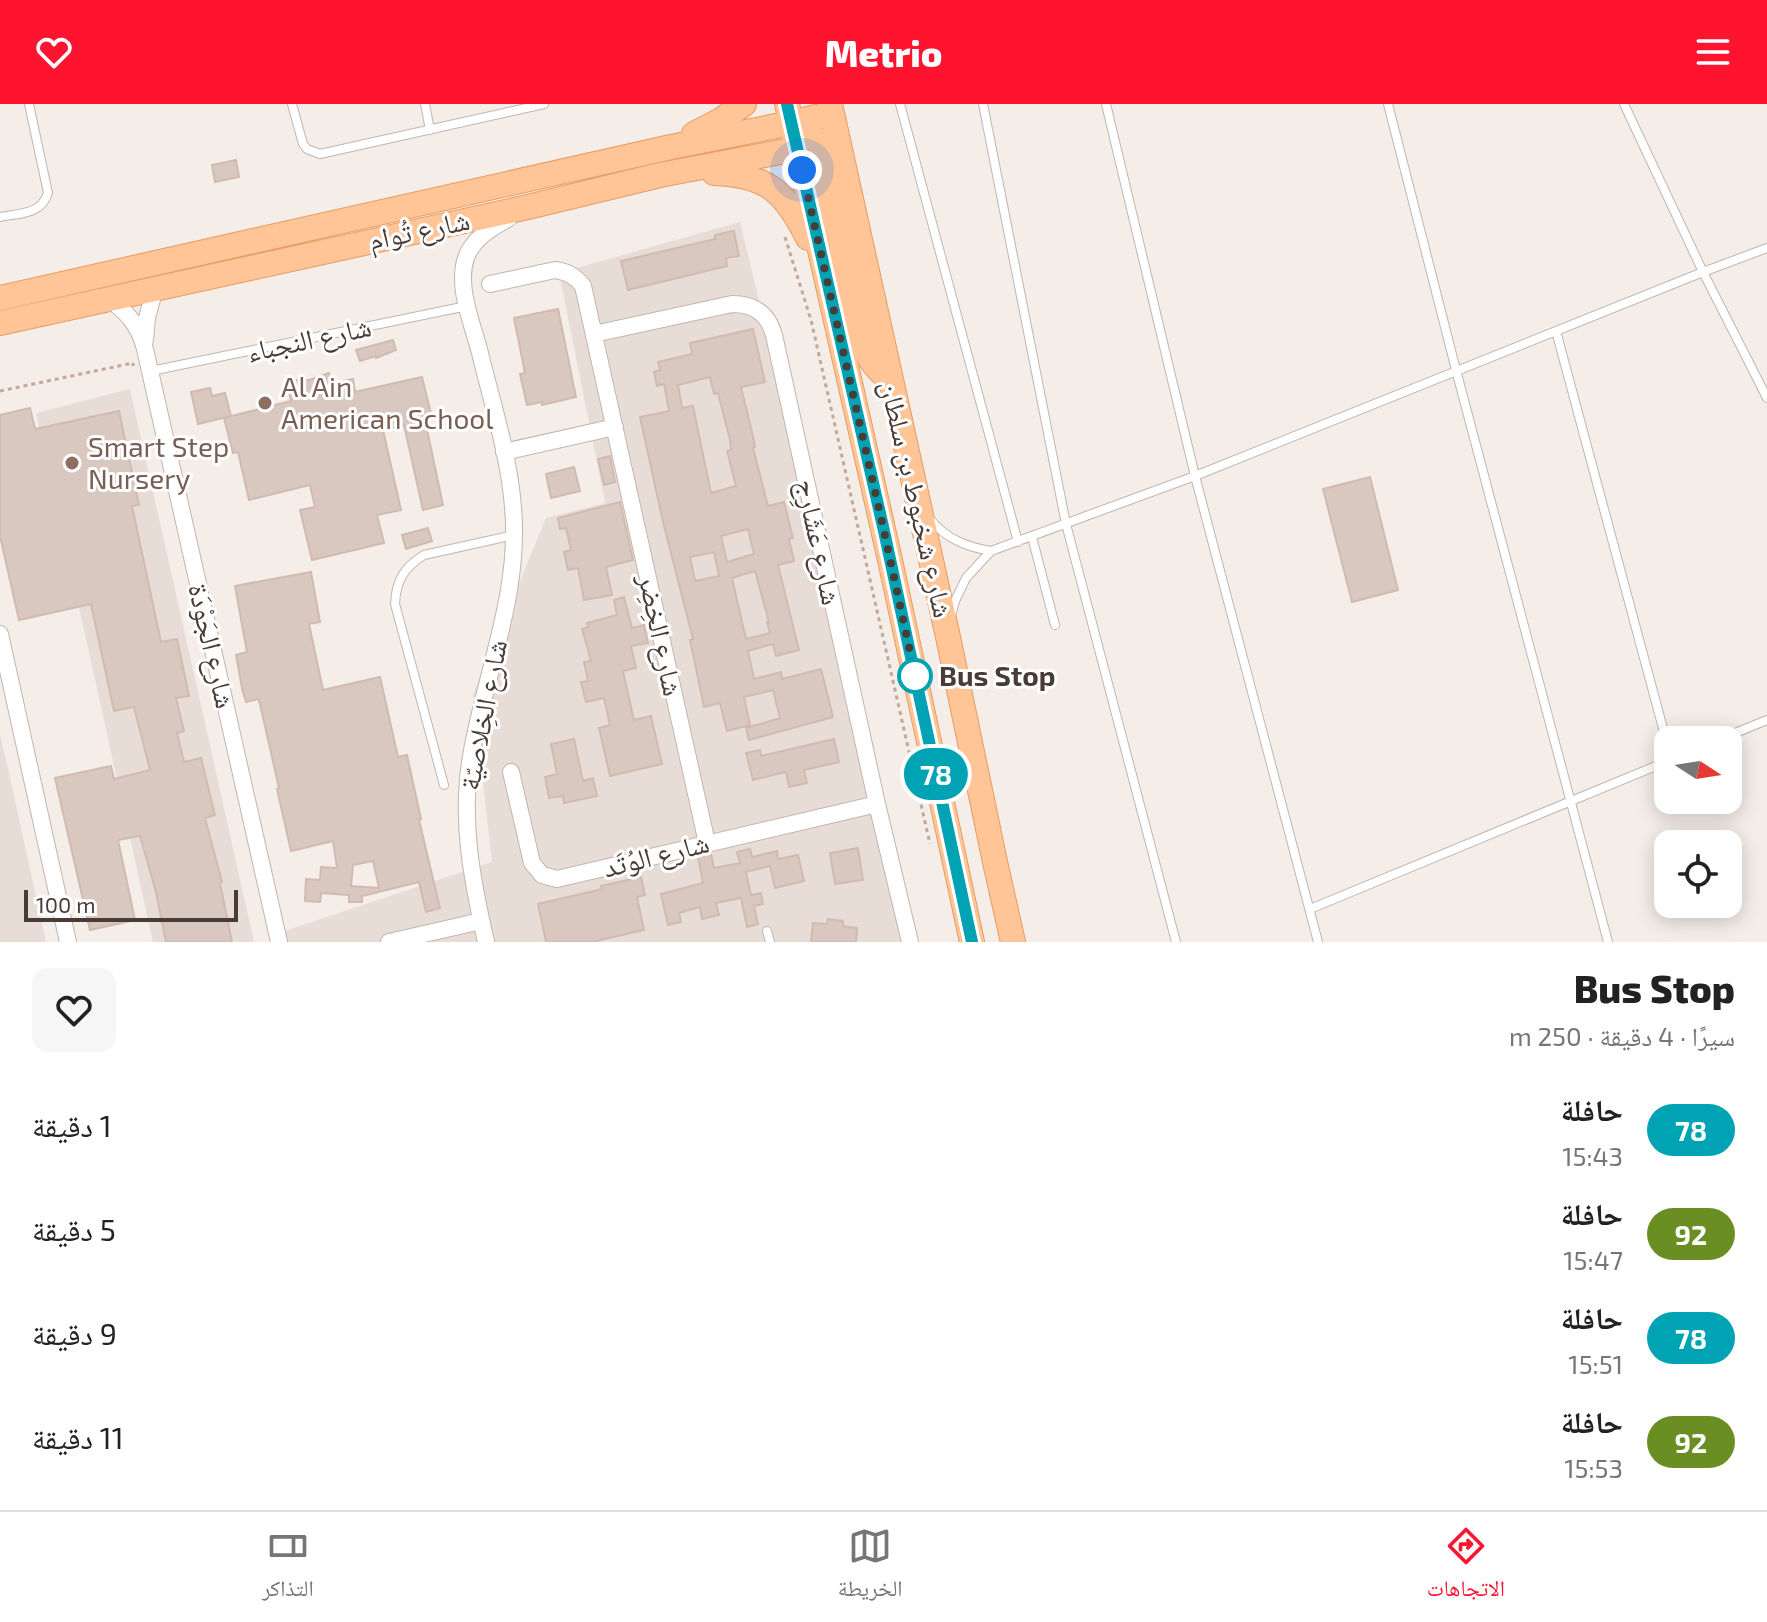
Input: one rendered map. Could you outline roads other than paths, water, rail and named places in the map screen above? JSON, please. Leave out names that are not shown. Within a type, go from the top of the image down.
[{"type":"main road","points":[[671,147],[744,104]]},
{"type":"main road","name":"شارع تُوام","points":[[0,298],[737,134],[809,111]]},
{"type":"main road","name":"شارع شخبوط بن سلطان","points":[[809,111],[891,381],[1013,942]]},
{"type":"main road","name":"شارع شخبوط بن سلطان","points":[[809,111],[818,144],[825,271],[972,942]]},
{"type":"main road","points":[[660,175],[676,167],[741,152],[747,143],[744,136],[737,134]]},
{"type":"main road","name":"شارع تُوام","points":[[0,323],[660,175],[818,144]]},
{"type":"main road","points":[[660,175],[721,173],[770,186],[792,208],[825,271]]},
{"type":"street","name":"شارع الخِلاصيّة","points":[[486,942],[468,852],[467,782],[507,601],[515,535],[504,452],[468,306],[463,272],[472,246],[489,230],[528,207]]},
{"type":"street","name":"شارع الخِضِر","points":[[490,284],[555,270],[576,277],[583,286],[707,843]]},
{"type":"street","name":"شارع الجَوْدَة","points":[[145,349],[147,318],[155,288]]},
{"type":"street","name":"شارع الجَوْدَة","points":[[107,298],[132,319],[151,371],[279,942]]},
{"type":"street","name":"شارع عَشَارِج","points":[[594,334],[732,304],[754,307],[768,319],[910,942]]},
{"type":"street","points":[[504,452],[615,427]]},
{"type":"street","points":[[0,634],[68,942]]},
{"type":"street","name":"شارع الوُتَد","points":[[511,772],[532,863],[536,870],[549,878],[565,877],[877,804]]},
{"type":"street","points":[[389,942],[481,921]]},
{"type":"lane","points":[[0,217],[38,209],[48,193],[29,104]]},
{"type":"lane","points":[[292,104],[303,144],[313,153],[320,154],[544,104]]},
{"type":"lane","points":[[425,104],[430,130]]},
{"type":"lane","points":[[900,104],[1018,542]]},
{"type":"lane","points":[[983,104],[1066,524],[1176,942]]},
{"type":"lane","points":[[1106,104],[1195,476],[1318,942]]},
{"type":"lane","points":[[1388,104],[1608,942]]},
{"type":"lane","points":[[1624,104],[1703,272],[1767,398]]},
{"type":"lane","points":[[948,637],[951,613],[959,589],[973,568],[991,551],[1195,476],[1767,248]]},
{"type":"lane","name":"شارع النجباء","points":[[151,371],[468,306]]},
{"type":"lane","points":[[1556,331],[1662,726]]},
{"type":"lane","points":[[918,504],[945,534],[966,546],[991,551]]},
{"type":"lane","name":"شارع الخِلاصيّة","points":[[444,785],[395,604],[399,580],[413,561],[424,555],[515,535]]},
{"type":"lane","points":[[1032,537],[1055,625]]},
{"type":"lane","points":[[1742,730],[1767,720]]},
{"type":"lane","points":[[1310,909],[1654,767]]},
{"type":"lane","points":[[767,931],[770,942]]},
{"type":"place","name":"Al Ain American School","points":[[265,403]]},
{"type":"place","name":"Smart Step Nursery","points":[[72,463]]},
{"type":"place","name":"Bus Stop","points":[[915,676]]}]
